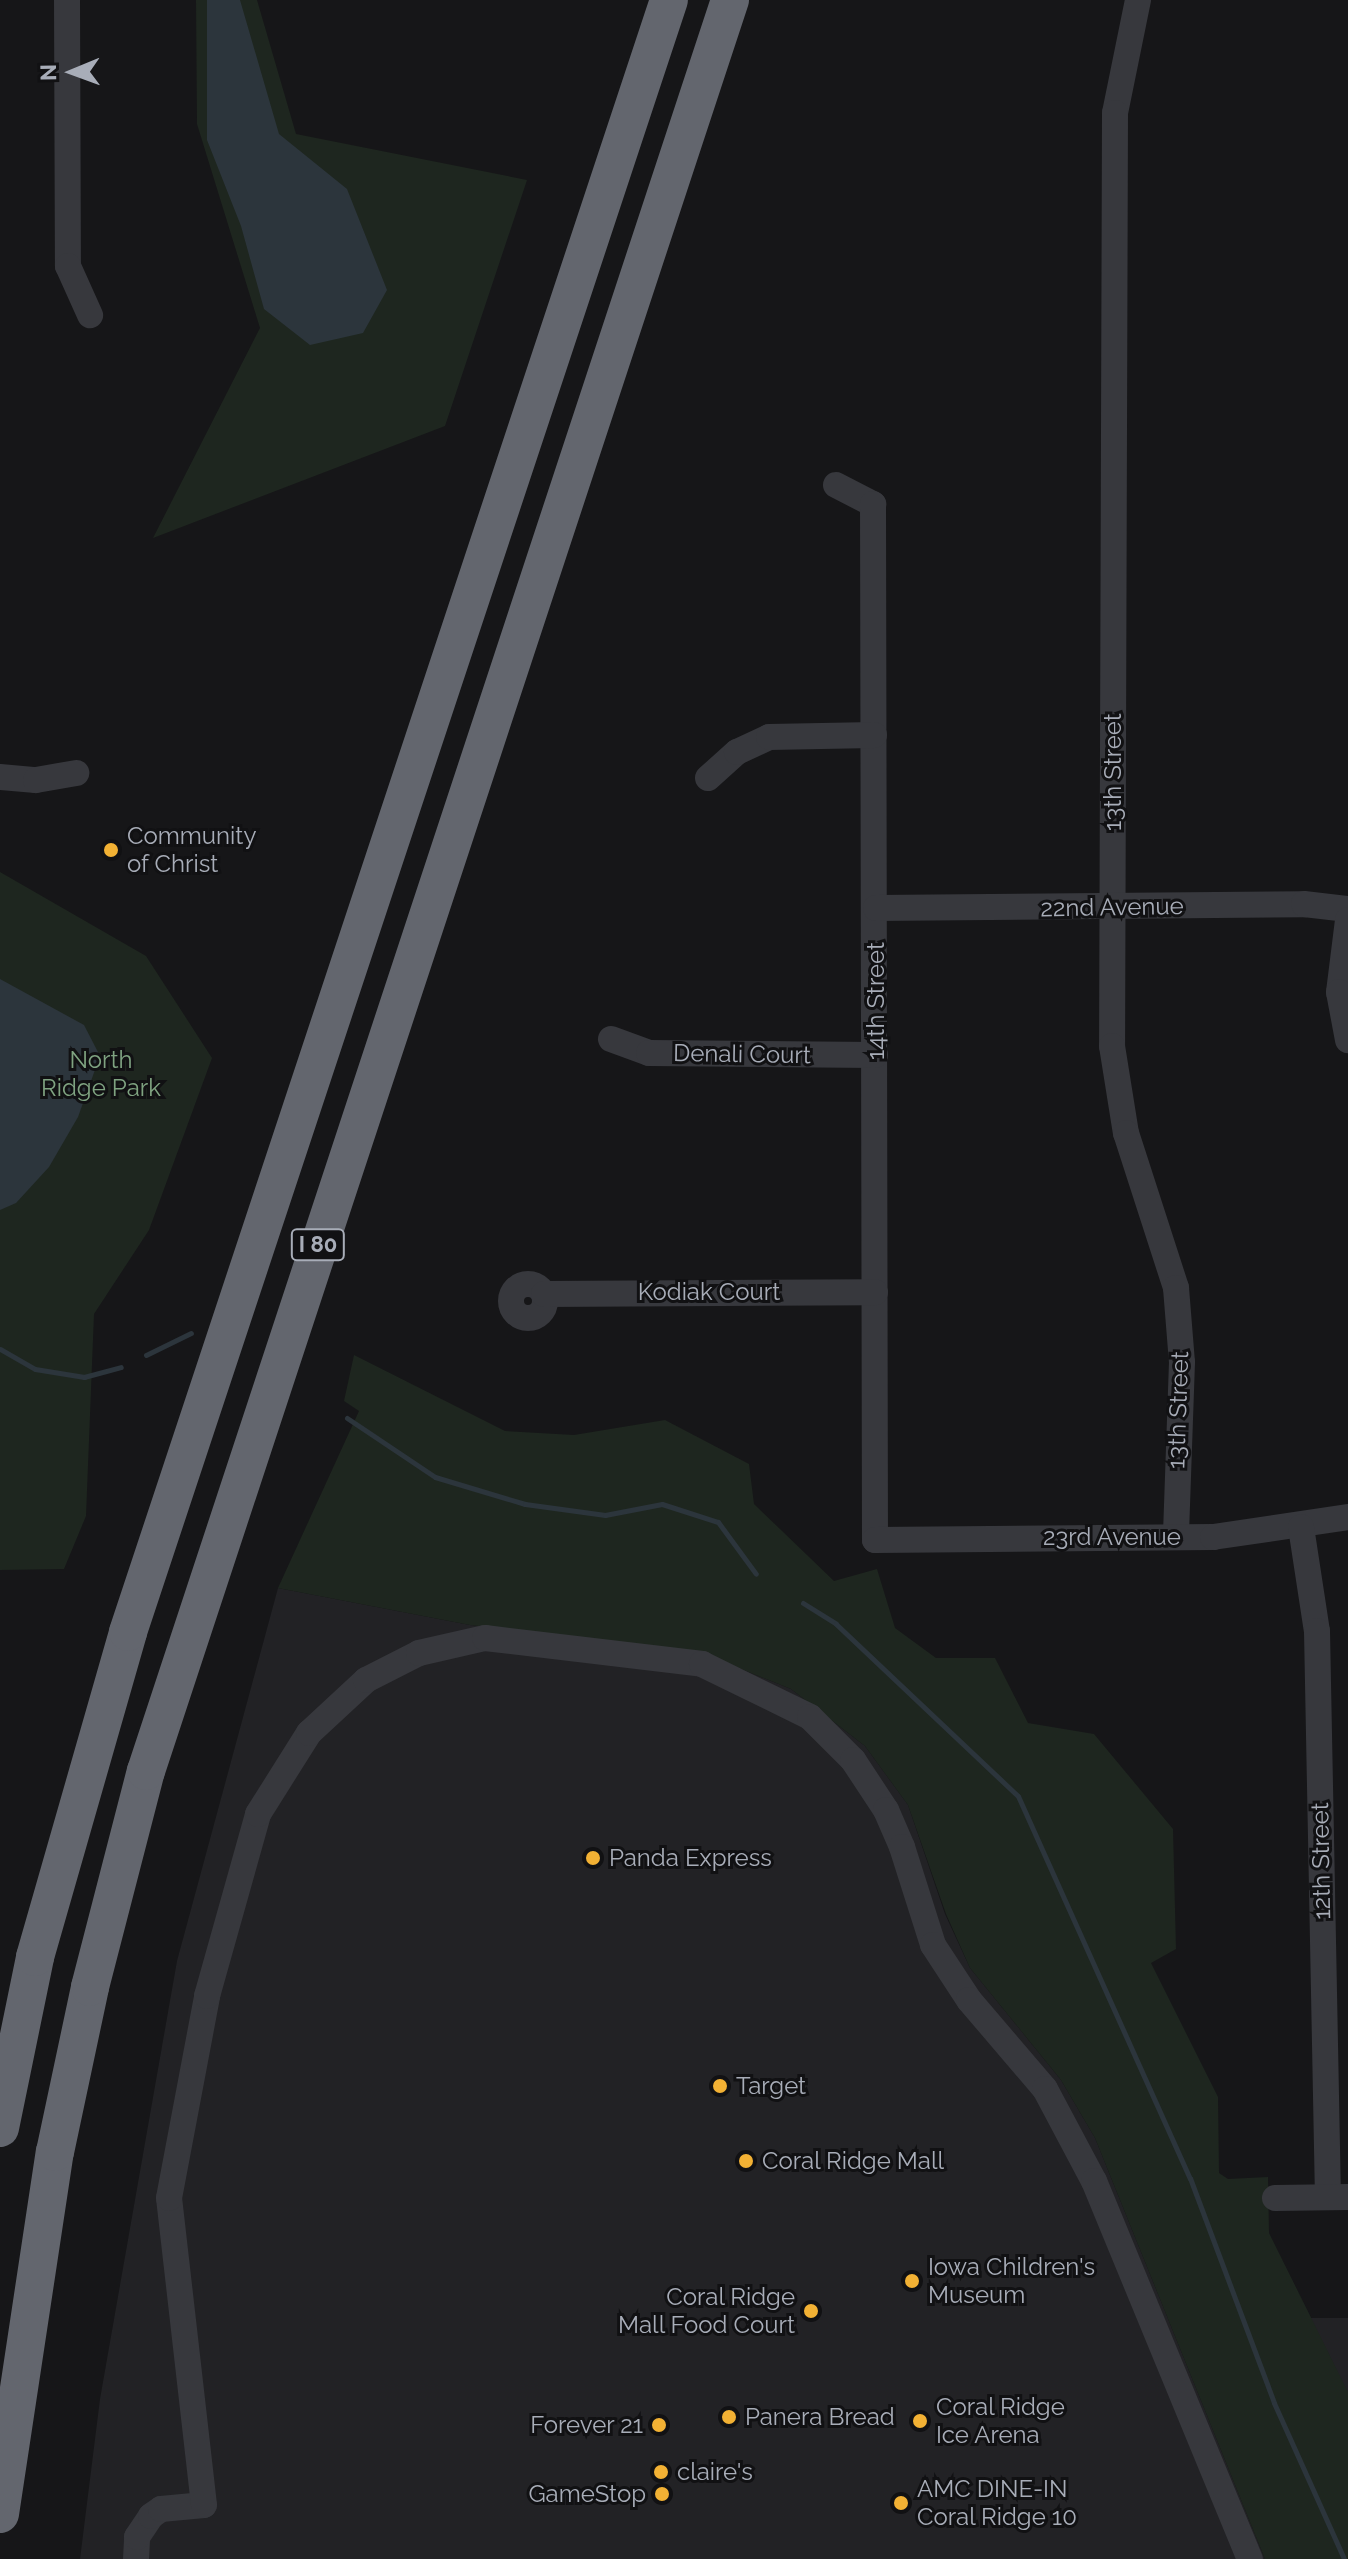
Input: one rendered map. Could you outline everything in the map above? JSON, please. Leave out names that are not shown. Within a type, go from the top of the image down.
[{"type":"highway","name":"I 80","points":[[0,2128],[35,1957],[128,1632],[669,0]]},
{"type":"highway","name":"I 80","points":[[0,2514],[55,2152],[90,1987],[146,1771],[730,0]]},
{"type":"street","points":[[67,0],[68,266],[90,315]]},
{"type":"street","name":"13th Street","points":[[1138,0],[1115,113],[1113,907],[1118,1094],[1168,1251],[1181,1325],[1176,1537]]},
{"type":"street","name":"14th Street","points":[[836,485],[873,504],[875,1540]]},
{"type":"street","points":[[708,778],[737,752],[769,737],[874,735]]},
{"type":"street","points":[[0,777],[36,780],[76,773]]},
{"type":"street","name":"22nd Avenue","points":[[876,908],[1304,904],[1348,909]]},
{"type":"street","points":[[1348,920],[1339,992],[1348,1040]]},
{"type":"street","name":"Denali Court","points":[[611,1039],[649,1053],[875,1055]]},
{"type":"street","name":"Kodiak Court","points":[[544,1294],[875,1292]]},
{"type":"street","name":"23rd Avenue","points":[[875,1540],[1176,1537],[1301,1527],[1348,1517]]},
{"type":"street","name":"12th Street","points":[[1301,1527],[1317,1631],[1338,2197]]},
{"type":"street","points":[[136,2559],[137,2537],[151,2516],[161,2509],[204,2505],[169,2198],[207,1996],[258,1814],[309,1733],[366,1680],[419,1653],[485,1638],[702,1664],[810,1717],[853,1760],[886,1810],[939,1956],[969,2000],[1045,2089],[1094,2181],[1250,2559]]},
{"type":"street","points":[[1275,2198],[1338,2197]]},
{"type":"shaded area","points":[[207,0],[240,0],[279,134],[347,189],[387,290],[363,333],[310,345],[264,309],[241,226],[207,140]]},
{"type":"shaded area","points":[[0,979],[84,1025],[100,1056],[78,1117],[49,1167],[16,1203],[0,1210]]},
{"type":"shaded area","points":[[278,1588],[470,1625],[699,1652],[791,1689],[865,1746],[908,1805],[945,1914],[970,1968],[1061,2080],[1095,2138],[1265,2559],[80,2559],[100,2399],[177,1961]]},
{"type":"shaded area","points":[[1309,2318],[1348,2318],[1348,2414]]},
{"type":"green space","points":[[196,0],[257,0],[296,134],[527,180],[445,426],[153,538],[260,328],[197,124]]},
{"type":"green space","name":"North Ridge Park","points":[[0,872],[146,956],[212,1058],[149,1230],[94,1314],[86,1516],[64,1569],[0,1570]]},
{"type":"green space","points":[[354,1355],[505,1431],[574,1435],[665,1420],[749,1464],[754,1504],[834,1581],[877,1569],[895,1628],[936,1658],[995,1658],[1028,1723],[1094,1734],[1173,1829],[1176,1949],[1151,1963],[1218,2097],[1219,2173],[1228,2179],[1268,2177],[1269,2233],[1348,2392],[1348,2559],[1265,2559],[1095,2138],[1061,2080],[970,1968],[946,1914],[908,1805],[865,1746],[791,1689],[699,1652],[470,1625],[278,1588],[359,1411],[344,1401]]},
{"type":"waterway","points":[[146,1355],[191,1333]]},
{"type":"waterway","points":[[0,1349],[35,1369],[84,1377],[121,1367]]},
{"type":"waterway","points":[[347,1418],[435,1477],[525,1504],[605,1515],[662,1504],[718,1522],[756,1574]]},
{"type":"waterway","points":[[803,1603],[836,1624],[1018,1796],[1190,2178],[1274,2403],[1344,2559]]},
{"type":"place","name":"Community of Christ","points":[[111,850]]},
{"type":"place","name":"Panda Express","points":[[593,1858]]},
{"type":"place","name":"Target","points":[[720,2086]]},
{"type":"place","name":"Coral Ridge Mall","points":[[746,2161]]},
{"type":"place","name":"Iowa Children's Museum","points":[[912,2281]]},
{"type":"place","name":"Coral Ridge Mall Food Court","points":[[811,2311]]},
{"type":"place","name":"Panera Bread","points":[[729,2417]]},
{"type":"place","name":"Coral Ridge Ice Arena","points":[[920,2421]]},
{"type":"place","name":"Forever 21","points":[[659,2425]]},
{"type":"place","name":"claire's","points":[[661,2472]]},
{"type":"place","name":"GameStop","points":[[662,2494]]},
{"type":"place","name":"AMC DINE-IN Coral Ridge 10","points":[[901,2503]]}]
